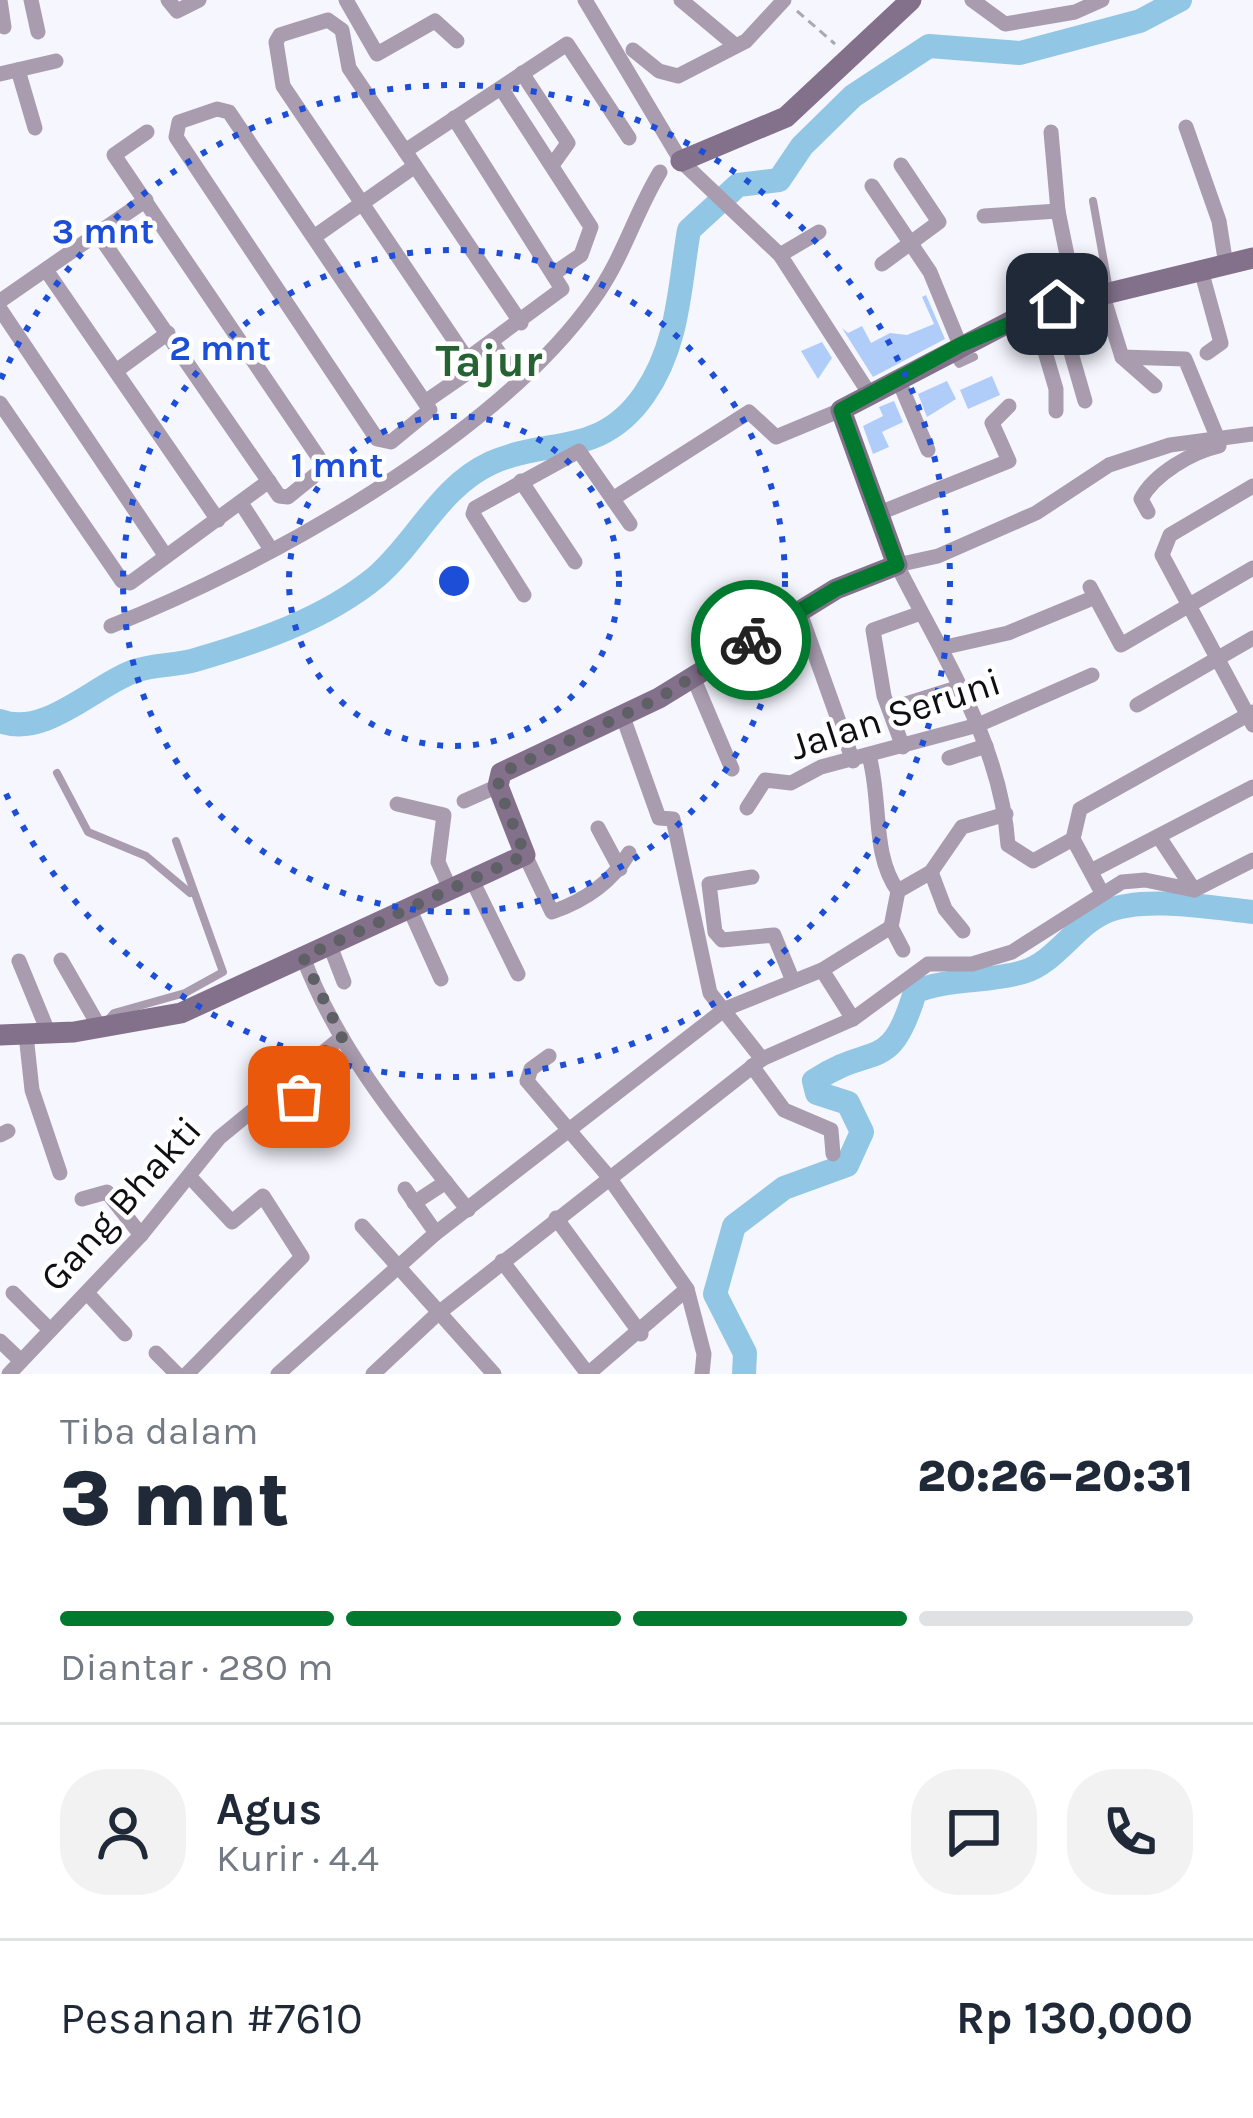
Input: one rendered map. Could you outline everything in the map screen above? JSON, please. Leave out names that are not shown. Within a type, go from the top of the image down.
[{"type":"street","points":[[0,0],[4,27]]},
{"type":"street","points":[[31,0],[38,32]]},
{"type":"street","points":[[170,4],[177,11],[199,0]]},
{"type":"street","points":[[346,0],[377,54],[436,21],[457,41]]},
{"type":"street","points":[[585,0],[681,161],[698,182],[781,255],[868,393]]},
{"type":"street","points":[[681,0],[736,46]]},
{"type":"street","points":[[633,50],[668,76],[678,76],[756,34],[784,0]]},
{"type":"street","points":[[111,626],[157,608],[270,548],[417,460],[518,376],[590,304],[622,260],[637,205],[660,172],[786,117],[910,0]]},
{"type":"street","points":[[972,0],[1005,24],[1075,12],[1102,0]]},
{"type":"street","points":[[1061,0],[1075,12]]},
{"type":"street","points":[[425,402],[467,373],[467,359],[283,86],[276,42],[280,35],[335,22],[343,30],[349,68],[521,323]]},
{"type":"street","points":[[405,151],[561,45],[572,46],[629,138]]},
{"type":"street","points":[[35,128],[9,72],[56,61]]},
{"type":"street","points":[[522,74],[568,142],[553,164]]},
{"type":"street","points":[[501,88],[591,227],[581,255],[556,272]]},
{"type":"street","points":[[223,109],[314,237],[425,402],[428,417],[391,442],[377,439],[176,136],[179,122],[223,109]]},
{"type":"street","points":[[454,118],[556,272],[560,295],[467,359]]},
{"type":"street","points":[[1186,127],[1219,221],[1226,265]]},
{"type":"street","points":[[1052,132],[1066,302],[1084,400]]},
{"type":"street","points":[[98,234],[279,496],[288,497],[326,467],[114,154],[147,133]]},
{"type":"street","points":[[882,264],[939,222],[901,165]]},
{"type":"street","points":[[314,237],[416,166]]},
{"type":"street","points":[[872,186],[930,272],[961,350]]},
{"type":"street","points":[[146,200],[0,305],[165,555]]},
{"type":"street","points":[[984,216],[1058,211]]},
{"type":"street","points":[[781,255],[819,232]]},
{"type":"street","points":[[614,498],[749,412],[776,437],[841,410],[1033,311],[1252,260]]},
{"type":"street","points":[[46,270],[218,520]]},
{"type":"street","points":[[1201,270],[1221,343],[1207,353]]},
{"type":"street","points":[[1106,292],[1122,357],[1155,386]]},
{"type":"street","points":[[1033,311],[1056,388],[1056,411]]},
{"type":"street","points":[[116,371],[168,333]]},
{"type":"street","points":[[496,340],[518,376]]},
{"type":"street","points":[[1122,357],[1185,359],[1210,443]]},
{"type":"street","points":[[898,379],[928,450]]},
{"type":"street","points":[[0,403],[122,581],[130,583],[269,481]]},
{"type":"street","points":[[882,512],[1012,468],[992,424],[1009,406]]},
{"type":"street","points":[[841,410],[882,512],[897,565],[978,724],[1006,814],[1008,845],[1033,861],[1073,838]]},
{"type":"street","points":[[629,853],[620,869],[595,890],[550,912],[498,786],[501,773],[623,717],[800,610],[897,565],[938,556],[1036,513],[1109,465],[1170,445],[1253,437]]},
{"type":"street","points":[[1148,512],[1142,499],[1147,488],[1210,443]]},
{"type":"street","points":[[524,595],[472,511],[580,451],[630,524]]},
{"type":"street","points":[[521,481],[575,562]]},
{"type":"street","points":[[1101,891],[1073,838],[1081,809],[1251,718],[1162,555],[1164,544],[1253,486]]},
{"type":"street","points":[[241,503],[270,548]]},
{"type":"street","points":[[941,648],[1008,633],[1089,594],[1121,645],[1253,568]]},
{"type":"street","points":[[800,610],[861,759],[888,877],[898,891]]},
{"type":"street","points":[[903,746],[873,630],[921,614]]},
{"type":"street","points":[[1137,705],[1253,638]]},
{"type":"street","name":"Jalan Seruni","points":[[747,808],[766,780],[785,784],[813,770],[978,724],[1092,676]]},
{"type":"street","points":[[693,677],[732,769]]},
{"type":"street","points":[[890,709],[960,687]]},
{"type":"street","points":[[623,717],[660,819],[673,819],[710,993],[784,1110],[821,1121],[831,1130],[833,1154]]},
{"type":"street","points":[[950,758],[986,746]]},
{"type":"street","points":[[464,801],[498,786]]},
{"type":"street","points":[[1090,871],[1253,787]]},
{"type":"street","points":[[398,805],[443,815],[438,862],[451,891]]},
{"type":"street","points":[[902,950],[891,927],[890,911],[898,891],[931,872],[962,826],[1006,814]]},
{"type":"street","points":[[598,828],[620,869]]},
{"type":"street","points":[[1159,837],[1194,890]]},
{"type":"street","points":[[0,1035],[102,1028],[181,1013],[525,855]]},
{"type":"street","points":[[373,1374],[502,1261],[757,1063],[853,1019],[928,964],[972,964],[1012,952],[1101,891],[1145,880],[1194,890],[1253,860]]},
{"type":"street","points":[[931,872],[945,909],[963,931]]},
{"type":"street","points":[[752,877],[709,884],[715,932],[722,940],[774,935],[793,981]]},
{"type":"street","points":[[472,880],[518,974]]},
{"type":"street","points":[[410,910],[441,979]]},
{"type":"street","points":[[278,1374],[393,1268],[724,1009],[822,970],[891,927]]},
{"type":"street","points":[[329,943],[344,982]]},
{"type":"street","points":[[303,957],[342,1037],[469,1210]]},
{"type":"street","points":[[61,960],[102,1028]]},
{"type":"street","points":[[19,962],[38,1034],[32,1090],[60,1173]]},
{"type":"street","points":[[822,970],[853,1019]]},
{"type":"street","name":"Gang Bhakti","points":[[16,1369],[141,1234],[220,1138],[342,1037]]},
{"type":"street","points":[[549,1056],[531,1069],[527,1081],[608,1177],[687,1288],[704,1354],[702,1374]]},
{"type":"street","points":[[290,1080],[299,1095],[291,1103]]},
{"type":"street","points":[[187,1374],[302,1257],[263,1196],[232,1222],[190,1177]]},
{"type":"street","points":[[436,1233],[410,1196],[446,1182]]},
{"type":"street","points":[[82,1199],[107,1192],[141,1234]]},
{"type":"street","points":[[556,1218],[640,1334]]},
{"type":"street","points":[[362,1226],[393,1268],[489,1372]]},
{"type":"street","points":[[502,1261],[588,1374],[640,1334],[687,1288]]},
{"type":"street","points":[[13,1293],[50,1330]]},
{"type":"street","points":[[88,1294],[124,1334]]},
{"type":"street","points":[[0,1341],[16,1369]]},
{"type":"street","points":[[156,1353],[177,1374]]},
{"type":"lane","points":[[1093,201],[1106,292]]},
{"type":"lane","points":[[57,773],[88,832],[146,856],[191,894]]},
{"type":"lane","points":[[102,1028],[114,1013],[185,993],[223,972],[191,894],[176,841]]},
{"type":"path","points":[[784,0],[849,59]]},
{"type":"building","points":[[926,295],[945,339],[873,377],[842,328],[848,333],[862,326],[871,343],[890,333],[907,335],[934,324],[922,297]]},
{"type":"building","points":[[822,342],[832,358],[818,379],[801,351]]},
{"type":"building","points":[[992,376],[1000,395],[968,409],[960,390]]},
{"type":"building","points":[[947,381],[956,399],[927,417],[918,394]]},
{"type":"building","points":[[894,401],[903,422],[882,432],[889,447],[873,454],[863,426],[883,416],[879,407]]},
{"type":"waterway","points":[[0,721],[34,723],[132,672],[218,653],[313,617],[376,577],[473,473],[512,455],[573,443],[610,429],[644,395],[664,356],[676,316],[689,230],[738,185],[779,180],[802,146],[853,96],[929,46],[1020,53],[1140,21],[1180,0]]},
{"type":"waterway","points":[[744,1374],[745,1353],[715,1294],[734,1226],[784,1188],[847,1165],[862,1132],[848,1103],[817,1093],[814,1081],[888,1047],[915,992],[1023,972],[1105,912],[1158,903],[1253,912]]},
{"type":"way so far","points":[[299,1097],[290,1080],[342,1037],[316,993],[303,957],[525,855],[498,786],[501,773],[659,698],[751,640]]},
{"type":"district","name":"Tajur","points":[[489,360]]},
{"type":"route","points":[[751,640],[836,589],[897,565],[882,512],[841,410],[960,345],[1057,304]]}]
